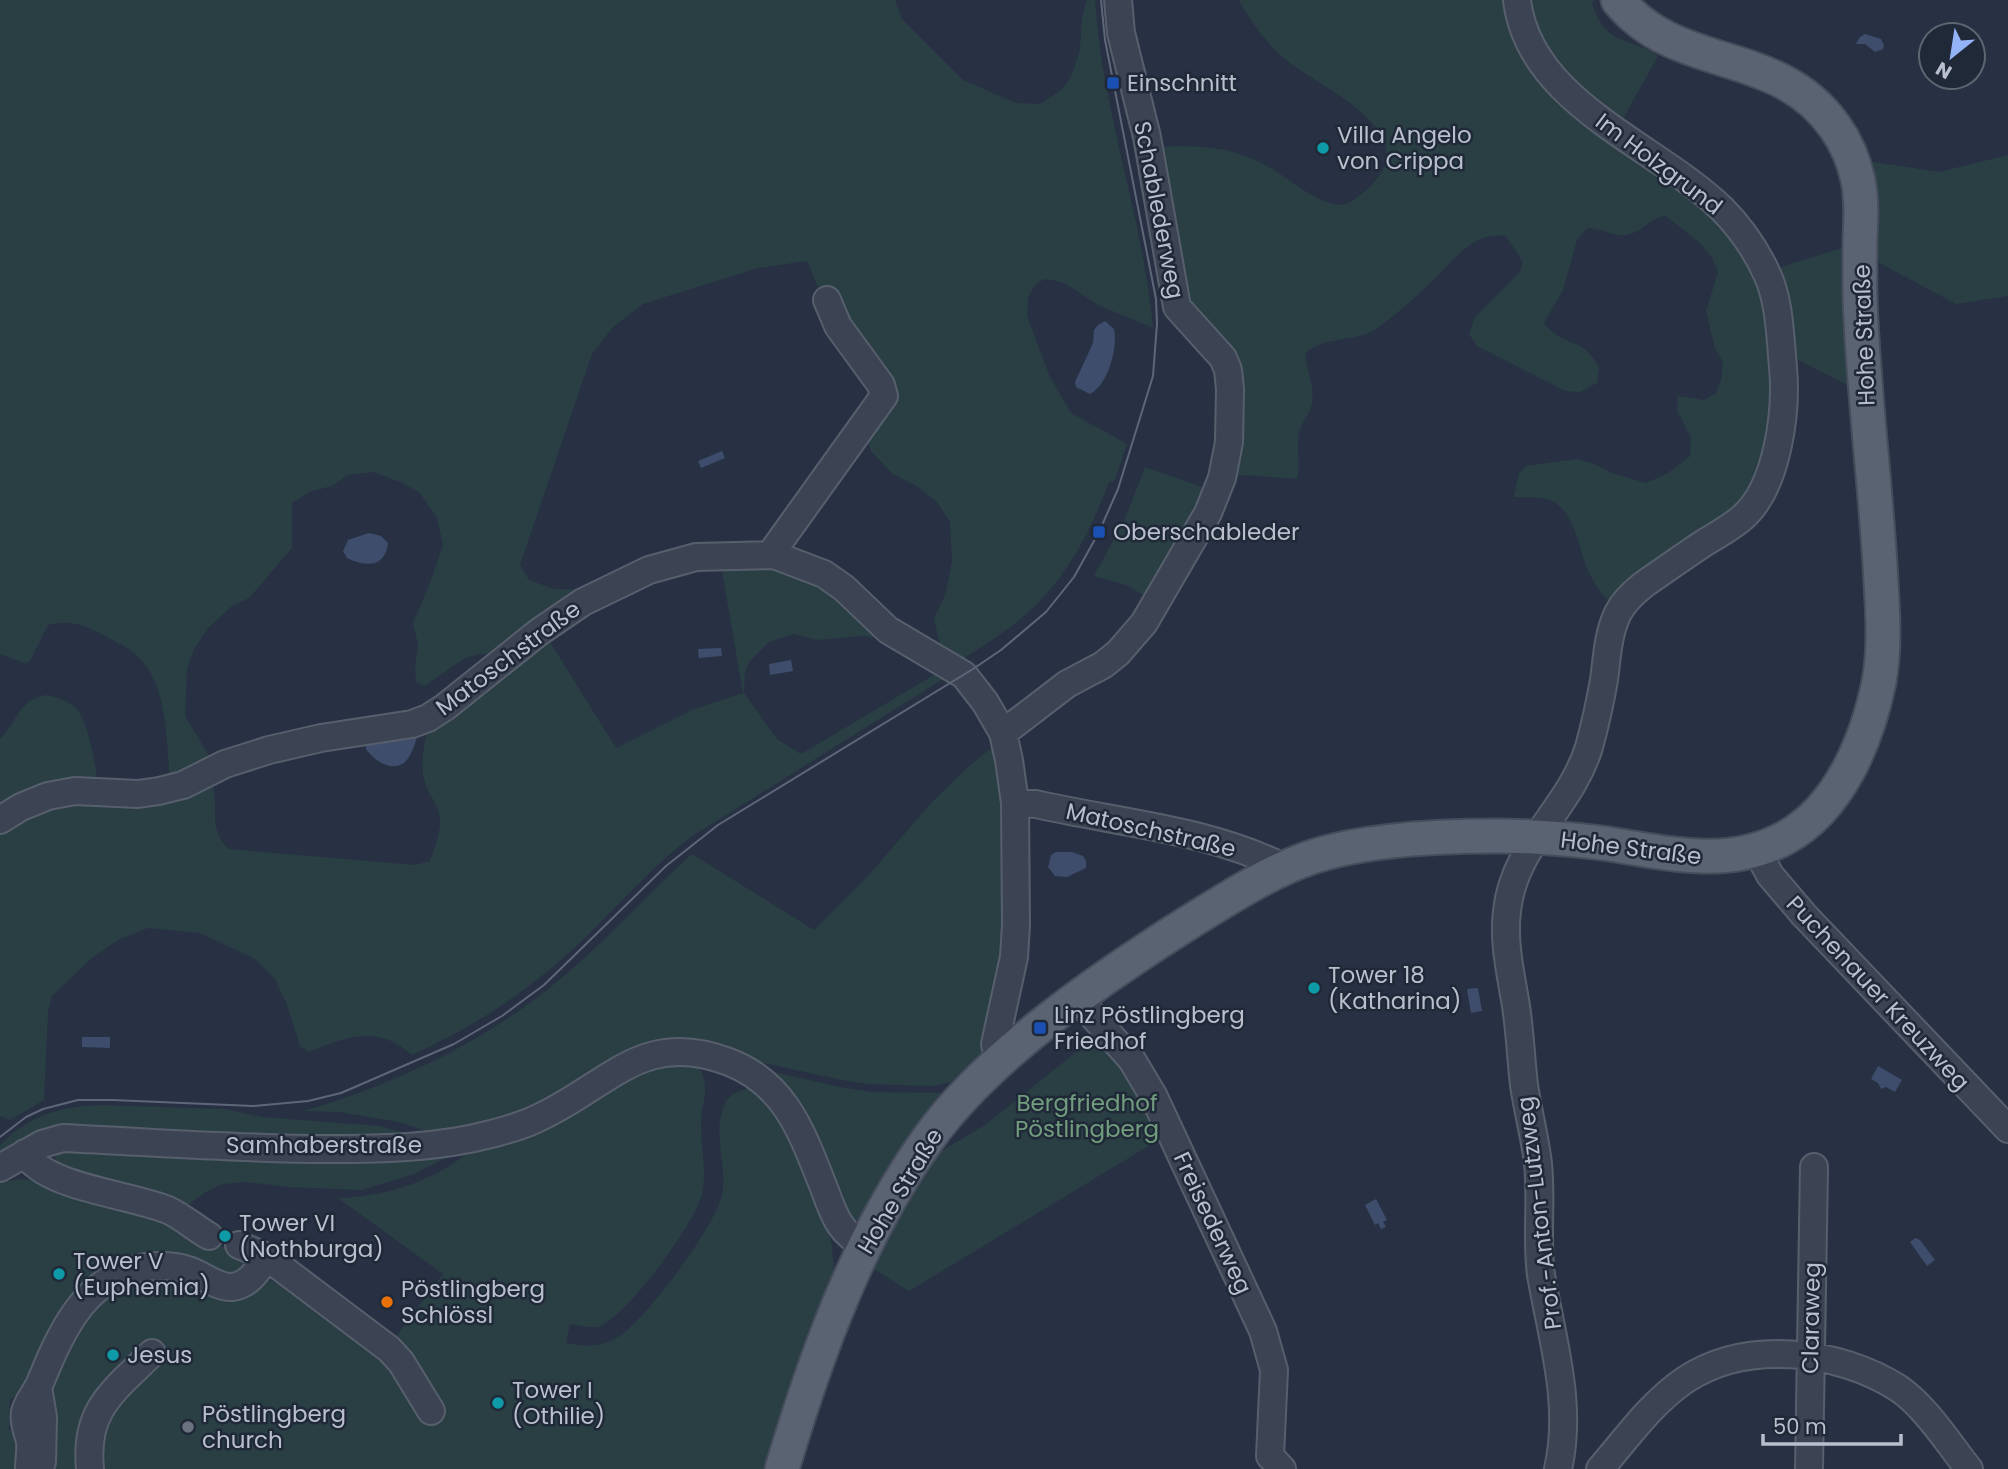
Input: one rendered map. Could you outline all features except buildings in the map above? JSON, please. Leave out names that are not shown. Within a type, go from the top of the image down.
[{"type":"main road","name":"Hohe Straße","points":[[782,1469],[825,1340],[866,1246],[902,1179],[930,1136],[960,1100],[1002,1060],[1078,999],[1174,932],[1284,868],[1318,855],[1380,844],[1497,836],[1577,840],[1705,857],[1757,851],[1795,831],[1811,819],[1843,778],[1862,740],[1870,716],[1881,668],[1883,622],[1860,310],[1861,214],[1858,182],[1852,161],[1834,125],[1799,90],[1775,76],[1666,40],[1640,23],[1618,0]]},
{"type":"street","name":"Schablederweg","points":[[1003,733],[1067,684],[1103,665],[1132,639],[1192,543],[1208,513],[1226,464],[1230,424],[1228,370],[1223,358],[1177,307],[1147,138],[1121,33],[1118,0]]},
{"type":"street","name":"Im Holzgrund","points":[[1517,0],[1527,42],[1550,75],[1585,108],[1682,176],[1723,209],[1755,251],[1768,276],[1775,299],[1783,373],[1782,417],[1776,451],[1758,499],[1744,516],[1643,585],[1630,596],[1619,612],[1607,650],[1599,708],[1584,762],[1569,791],[1535,838]]},
{"type":"street","points":[[774,555],[775,548],[884,396],[881,385],[838,326],[827,300]]},
{"type":"street","name":"Matoschstraße","points":[[0,820],[21,807],[48,796],[75,791],[138,794],[159,791],[183,785],[225,764],[269,750],[321,737],[412,724],[428,718],[445,706],[538,632],[583,602],[649,570],[696,557],[774,555],[824,574],[844,588],[888,630],[964,675],[985,702],[1003,733],[1010,760],[1015,803],[1016,925],[1014,957],[995,1044],[1002,1060]]},
{"type":"street","name":"Matoschstraße","points":[[1015,803],[1037,804],[1207,838],[1261,856],[1284,868]]},
{"type":"street","name":"Prof.-Anton-Lutzweg","points":[[1535,838],[1517,871],[1507,910],[1506,935],[1524,1087],[1538,1162],[1538,1243],[1541,1274],[1563,1405],[1563,1435],[1558,1469]]},
{"type":"street","name":"Puchenauer Kreuzweg","points":[[1757,851],[1770,875],[1804,915],[2008,1129]]},
{"type":"street","name":"Freisederweg","points":[[1078,999],[1132,1060],[1154,1097],[1263,1331],[1274,1370],[1269,1456],[1282,1469]]},
{"type":"street","name":"Samhaberstraße","points":[[0,1168],[52,1140],[63,1138],[286,1149],[391,1148],[458,1141],[489,1135],[537,1119],[611,1073],[657,1053],[680,1050],[698,1052],[731,1062],[757,1075],[771,1087],[785,1103],[804,1140],[837,1222],[848,1236],[866,1246]]},
{"type":"street","points":[[25,1153],[31,1163],[40,1170],[61,1180],[167,1210],[209,1236]]},
{"type":"street","name":"Claraweg","points":[[1809,1469],[1814,1167]]},
{"type":"street","points":[[239,1245],[267,1257],[389,1349],[431,1411]]},
{"type":"street","points":[[29,1469],[30,1442],[24,1429],[25,1409],[68,1322],[83,1302],[101,1286],[139,1268],[163,1266],[187,1270],[229,1288],[242,1285],[267,1257]]},
{"type":"street","points":[[90,1469],[91,1428],[100,1407],[152,1353]]},
{"type":"street","points":[[1600,1469],[1651,1409],[1682,1382],[1721,1363],[1784,1353],[1811,1356],[1859,1370],[1899,1389],[1916,1404],[1969,1469]]},
{"type":"street","points":[[38,1387],[43,1418],[42,1469]]},
{"type":"green space","points":[[0,0],[895,0],[902,19],[963,80],[1016,103],[1040,104],[1061,90],[1071,77],[1080,50],[1082,17],[1087,0],[1095,0],[1106,82],[1141,246],[1153,328],[1098,305],[1066,284],[1044,279],[1035,285],[1028,297],[1027,316],[1049,375],[1071,413],[1127,444],[1114,482],[1109,482],[1097,512],[1067,567],[1039,603],[994,639],[958,662],[944,654],[934,618],[946,593],[952,561],[950,522],[937,502],[918,487],[893,474],[871,451],[865,431],[897,389],[877,394],[834,327],[807,261],[758,268],[643,304],[613,327],[592,354],[520,565],[529,580],[554,589],[594,590],[496,655],[485,654],[467,658],[424,686],[416,682],[418,645],[413,623],[443,545],[437,518],[420,493],[403,483],[373,472],[348,475],[332,486],[309,492],[292,503],[292,548],[249,598],[232,606],[208,628],[194,649],[187,669],[185,716],[213,762],[170,781],[166,728],[158,692],[152,675],[129,649],[84,626],[64,623],[48,625],[30,661],[24,663],[0,654]]},
{"type":"green space","points":[[1239,0],[1512,0],[1521,36],[1715,208],[1764,278],[1779,395],[1753,499],[1615,607],[1592,579],[1575,531],[1560,506],[1544,498],[1514,497],[1519,473],[1526,466],[1577,459],[1646,483],[1668,473],[1690,456],[1691,438],[1677,410],[1678,396],[1704,400],[1716,393],[1721,380],[1723,362],[1715,349],[1706,311],[1718,272],[1712,258],[1700,243],[1666,216],[1626,235],[1587,228],[1577,240],[1563,290],[1544,323],[1554,334],[1580,346],[1590,354],[1599,368],[1597,383],[1580,392],[1565,391],[1477,346],[1469,334],[1475,317],[1519,273],[1523,262],[1506,236],[1493,236],[1462,251],[1416,296],[1379,327],[1361,336],[1322,344],[1305,354],[1313,398],[1298,435],[1297,479],[1230,474],[1237,413],[1188,313],[1155,147],[1213,148],[1241,154],[1269,167],[1311,195],[1339,205],[1352,201],[1368,189],[1381,174],[1387,159],[1385,145],[1368,119],[1356,107],[1278,53],[1259,32]]},
{"type":"green space","points":[[1522,0],[1594,0],[1592,3],[1598,17],[1611,34],[1658,56],[1619,126],[1550,68]]},
{"type":"green space","points":[[2008,155],[2008,296],[1956,304],[1872,259],[1867,161],[1939,172]]},
{"type":"green space","points":[[1845,247],[1849,386],[1789,355],[1772,270]]},
{"type":"green space","points":[[1145,467],[1213,491],[1154,601],[1126,585],[1094,576],[1125,519]]},
{"type":"green space","points":[[748,559],[810,574],[893,640],[863,636],[817,640],[793,634],[769,642],[750,661],[745,672],[744,693],[777,739],[801,754],[944,669],[951,674],[691,837],[651,871],[569,953],[528,987],[461,1031],[412,1055],[387,1039],[374,1036],[349,1038],[308,1052],[300,1046],[287,1005],[275,979],[255,959],[200,933],[148,928],[118,940],[92,958],[52,996],[48,1012],[44,1100],[10,1120],[0,1116],[0,826],[35,805],[211,780],[218,834],[229,849],[415,865],[430,861],[438,837],[440,819],[425,783],[423,771],[423,751],[428,724],[545,634],[616,748],[692,710],[743,693],[720,560]]},
{"type":"green space","points":[[48,695],[74,706],[84,722],[98,785],[0,814],[0,739],[25,705],[38,697]]},
{"type":"green space","points":[[1000,741],[1012,901],[988,1042],[982,1054],[951,1082],[933,1086],[868,1084],[842,1080],[764,1063],[694,1042],[520,1116],[438,1135],[399,1122],[339,1112],[304,1111],[415,1070],[485,1033],[550,988],[692,854],[814,930],[867,877],[932,802]]},
{"type":"green space","name":"Bergfriedhof Pöstlingberg","points":[[1095,1037],[1117,1056],[1135,1082],[1160,1139],[909,1291],[874,1269],[906,1201],[935,1155],[985,1125]]},
{"type":"green space","points":[[696,1064],[705,1086],[701,1116],[703,1185],[697,1208],[657,1269],[624,1308],[597,1327],[570,1324],[566,1343],[593,1345],[618,1337],[645,1312],[678,1271],[707,1228],[722,1195],[719,1126],[725,1104],[736,1093],[745,1089],[761,1088],[809,1176],[819,1200],[827,1224],[834,1271],[767,1469],[47,1469],[48,1397],[72,1325],[128,1278],[282,1281],[380,1358],[443,1274],[338,1198],[392,1190],[428,1178],[473,1148],[641,1067]]},
{"type":"green space","points":[[774,1072],[872,1092],[943,1093],[903,1145],[859,1221],[846,1213],[772,1075]]},
{"type":"green space","points":[[100,1105],[225,1109],[262,1117],[379,1126],[419,1137],[395,1139],[78,1131],[0,1159],[0,1145],[34,1120],[71,1108]]},
{"type":"green space","points":[[60,1149],[451,1155],[414,1174],[362,1190],[246,1182],[222,1184],[187,1206],[66,1172],[56,1163],[55,1157]]},
{"type":"green space","points":[[21,1179],[46,1183],[150,1212],[197,1239],[232,1250],[247,1262],[245,1277],[128,1265],[10,1400],[9,1429],[24,1442],[24,1469],[0,1469],[0,1182]]},
{"type":"water","points":[[1865,34],[1881,39],[1883,49],[1875,52],[1865,44],[1856,44]]},
{"type":"water","points":[[1105,321],[1114,329],[1113,356],[1102,383],[1090,394],[1076,387],[1075,382],[1093,343],[1094,330]]},
{"type":"water","points":[[722,451],[725,458],[701,468],[698,461]]},
{"type":"water","points":[[369,533],[381,536],[388,543],[383,557],[368,564],[347,558],[343,551],[348,540]]},
{"type":"water","points":[[721,648],[722,656],[699,658],[698,649]]},
{"type":"water","points":[[791,660],[793,671],[770,675],[769,664]]},
{"type":"water","points":[[418,735],[409,757],[398,766],[380,762],[366,749],[366,741]]},
{"type":"water","points":[[1056,852],[1072,852],[1083,856],[1086,868],[1067,877],[1055,876],[1048,867],[1051,855]]},
{"type":"water","points":[[1478,988],[1482,1011],[1471,1013],[1467,989]]},
{"type":"water","points":[[82,1037],[110,1037],[110,1048],[82,1047]]},
{"type":"water","points":[[1878,1066],[1902,1080],[1895,1092],[1886,1087],[1881,1089],[1878,1083],[1871,1079]]},
{"type":"water","points":[[1376,1199],[1387,1220],[1383,1222],[1386,1227],[1381,1229],[1378,1223],[1375,1225],[1365,1205]]},
{"type":"water","points":[[1915,1238],[1920,1240],[1935,1260],[1927,1266],[1910,1242]]},
{"type":"tram line","points":[[0,1137],[26,1117],[43,1109],[78,1100],[253,1106],[308,1101],[341,1093],[454,1044],[502,1016],[544,985],[666,866],[718,825],[973,669],[1001,650],[1046,612],[1074,577],[1099,532],[1118,489],[1153,376],[1156,299],[1105,40],[1101,0]]},
{"type":"place","name":"Einschnitt","points":[[1113,83]]},
{"type":"place","name":"Villa Angelo von Crippa","points":[[1323,148]]},
{"type":"place","name":"Oberschableder","points":[[1099,532]]},
{"type":"place","name":"Tower 18 (Katharina)","points":[[1314,988]]},
{"type":"place","name":"Linz Pöstlingberg Friedhof","points":[[1040,1028]]},
{"type":"place","name":"Tower VI (Nothburga)","points":[[225,1236]]},
{"type":"place","name":"Tower V (Euphemia)","points":[[59,1274]]},
{"type":"place","name":"Pöstlingberg Schlössl","points":[[387,1302]]},
{"type":"place","name":"Jesus","points":[[113,1355]]},
{"type":"place","name":"Tower I (Othilie)","points":[[498,1403]]},
{"type":"place","name":"Pöstlingberg church","points":[[188,1427]]}]
